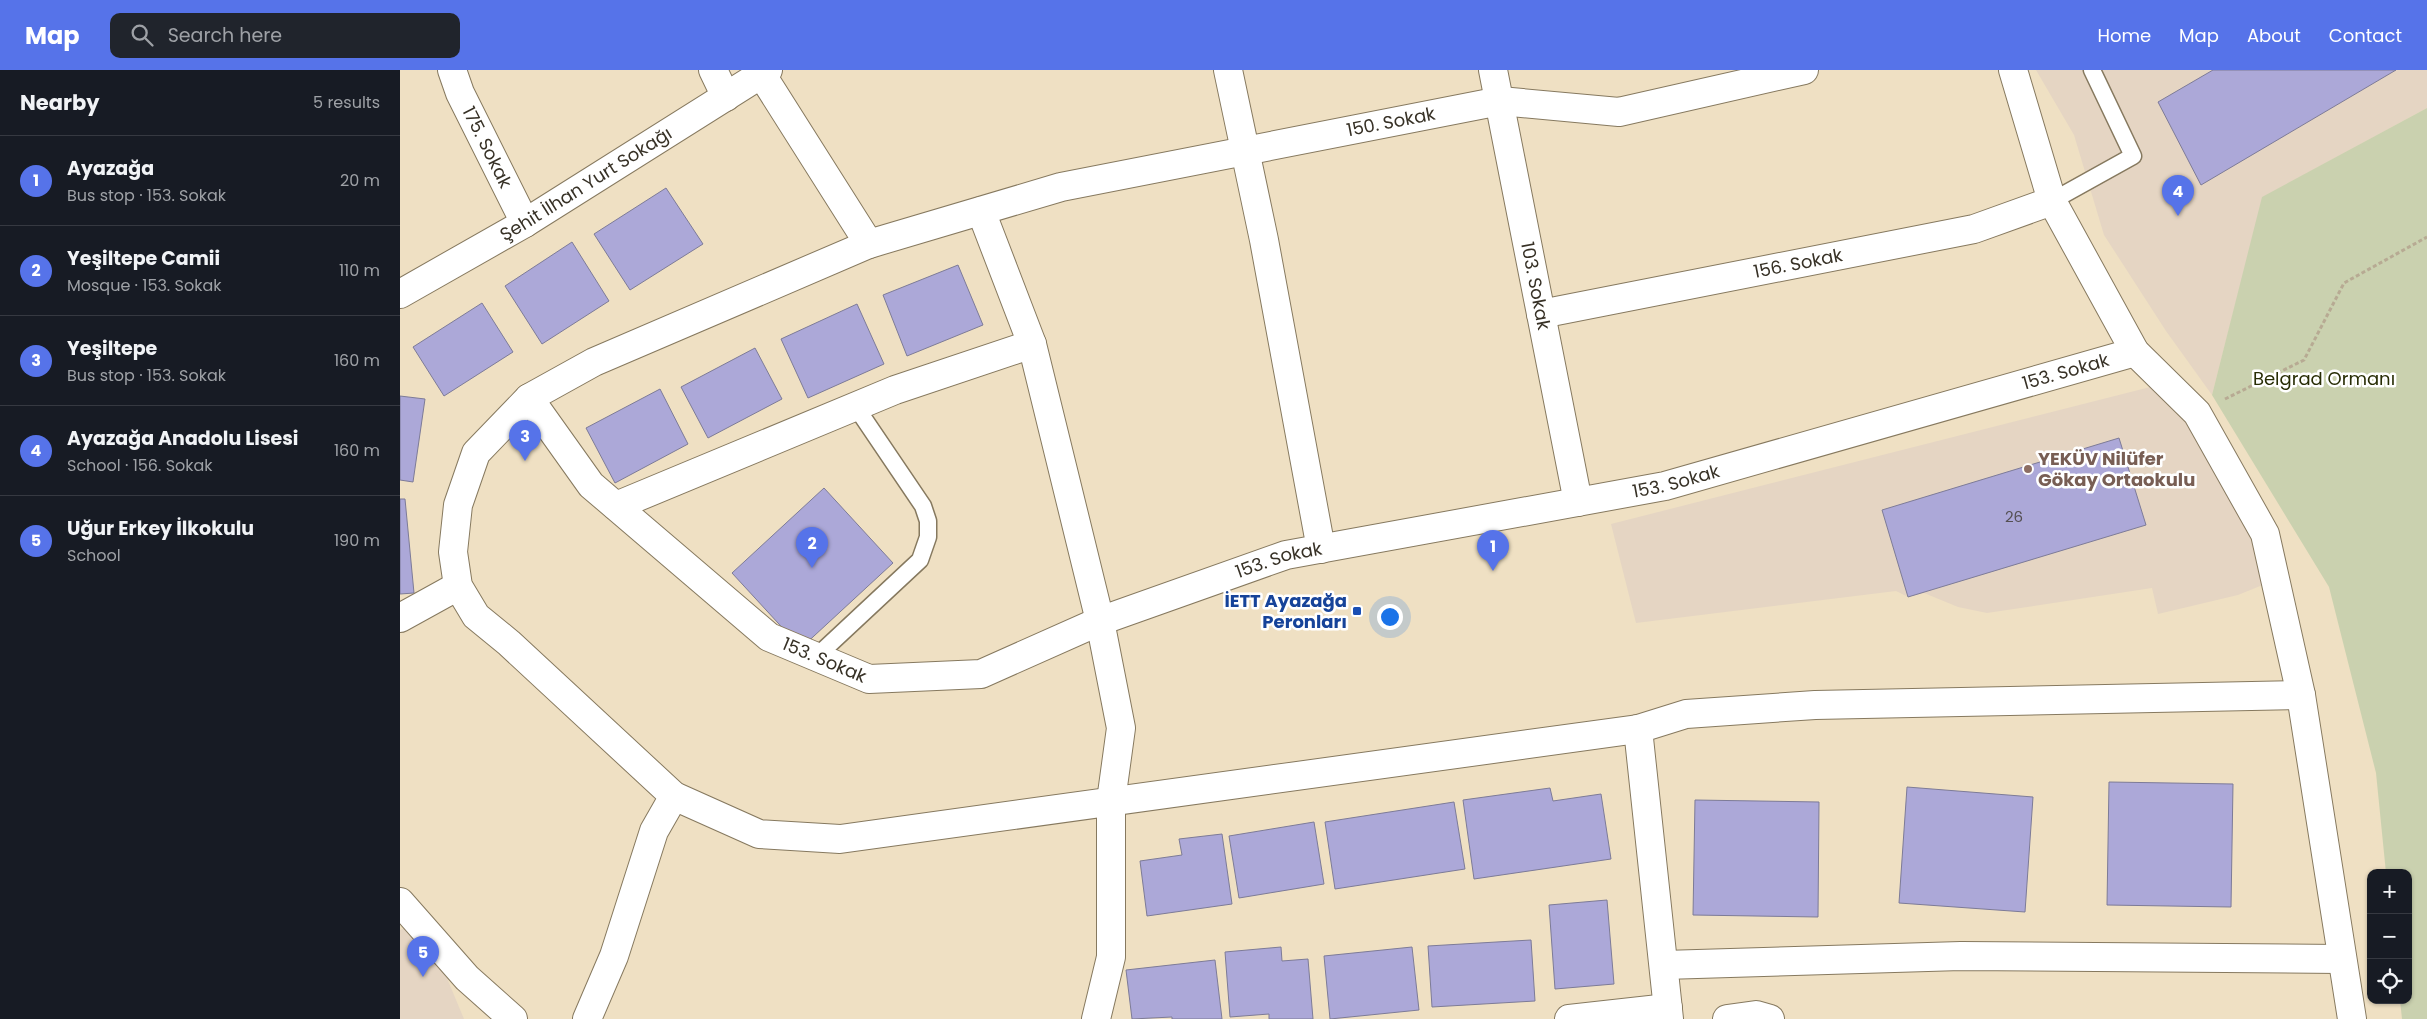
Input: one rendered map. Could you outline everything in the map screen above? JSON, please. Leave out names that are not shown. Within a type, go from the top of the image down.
[{"type":"street","name":"175. Sokak","points":[[452,70],[460,93],[525,223]]},
{"type":"street","points":[[713,70],[726,98]]},
{"type":"street","points":[[1228,70],[1264,240],[1321,549]]},
{"type":"street","name":"103. Sokak","points":[[1493,70],[1578,502]]},
{"type":"street","name":"150. Sokak","points":[[458,586],[453,552],[458,505],[476,454],[530,398],[594,362],[869,244],[1062,187],[1500,101],[1619,112],[1804,70]]},
{"type":"street","points":[[2013,70],[2052,201],[2135,352],[2197,413],[2265,534],[2301,694],[2341,959],[2352,1019]]},
{"type":"street","name":"Şehit İlhan Yurt Sokağı","points":[[400,294],[525,223],[765,73]]},
{"type":"street","points":[[765,73],[869,244]]},
{"type":"street","name":"156. Sokak","points":[[1541,314],[1974,229],[2052,201]]},
{"type":"street","points":[[981,211],[1032,344],[1100,621],[1121,728],[1111,801],[1111,957],[1096,1019]]},
{"type":"street","points":[[616,506],[895,390],[1032,344]]},
{"type":"street","name":"153. Sokak","points":[[530,398],[590,485],[769,637],[869,679],[981,674],[1100,621],[1286,555],[1665,486],[2135,352]]},
{"type":"street","points":[[400,618],[458,586],[476,616],[509,643],[674,796],[759,834],[840,839],[1638,729],[1686,714],[1815,705],[2301,694]]},
{"type":"street","points":[[1569,1019],[1669,1013],[1638,729]]},
{"type":"street","points":[[587,1019],[614,956],[654,830],[674,796]]},
{"type":"street","points":[[400,902],[467,978],[514,1019]]},
{"type":"street","points":[[1664,965],[1961,956],[2341,959]]},
{"type":"street","points":[[1727,1019],[1756,1015],[1770,1019]]},
{"type":"lane","points":[[2052,201],[2132,156],[2092,70]]},
{"type":"lane","points":[[816,657],[920,560],[928,537],[928,521],[923,506],[856,406]]},
{"type":"path","points":[[2197,413],[2304,360],[2344,283],[2427,237]]},
{"type":"shaded area","points":[[2036,70],[2427,70],[2427,108],[2263,197],[2212,395],[2166,331],[2104,235],[2074,135]]},
{"type":"shaded area","name":"YEKÜV Nilüfer Gökay Ortaokulu","points":[[2166,383],[2275,580],[2238,595],[2158,614],[2152,588],[1987,613],[1958,607],[1924,593],[1908,597],[1896,591],[1636,623],[1611,524]]},
{"type":"shaded area","points":[[410,926],[429,935],[464,1019],[400,1019],[400,930]]},
{"type":"green space","name":"Belgrad Ormanı","points":[[2427,108],[2427,1019],[2402,1019],[2400,1004],[2412,1004],[2412,869],[2386,869],[2376,773],[2329,587],[2212,395],[2262,197]]},
{"type":"building","points":[[2213,70],[2396,70],[2201,185],[2158,102]]},
{"type":"building","points":[[666,188],[703,244],[630,290],[594,234]]},
{"type":"building","points":[[572,242],[609,301],[542,344],[505,286]]},
{"type":"building","points":[[958,265],[983,325],[907,356],[883,295]]},
{"type":"building","points":[[482,303],[513,352],[444,396],[413,347]]},
{"type":"building","points":[[857,304],[884,364],[808,398],[781,339]]},
{"type":"building","points":[[755,348],[782,399],[708,438],[681,387]]},
{"type":"building","points":[[660,389],[688,444],[615,483],[586,428]]},
{"type":"building","points":[[400,396],[425,399],[413,482],[400,480]]},
{"type":"building","name":"YEKÜV Nilüfer Gökay Ortaokulu","points":[[2119,438],[2146,525],[1908,597],[1882,510]]},
{"type":"building","points":[[824,488],[893,563],[801,648],[732,573]]},
{"type":"building","points":[[400,499],[405,499],[414,593],[400,594]]},
{"type":"building","points":[[2109,782],[2233,784],[2231,907],[2107,905]]},
{"type":"building","points":[[1907,787],[2033,797],[2025,912],[1899,903]]},
{"type":"building","points":[[1550,788],[1553,801],[1601,794],[1611,859],[1474,879],[1463,800]]},
{"type":"building","points":[[1695,800],[1819,802],[1818,917],[1693,915]]},
{"type":"building","points":[[1454,802],[1465,869],[1335,889],[1325,822]]},
{"type":"building","points":[[1314,822],[1324,884],[1239,898],[1229,836]]},
{"type":"building","points":[[1222,834],[1232,904],[1147,916],[1140,861],[1182,855],[1179,839]]},
{"type":"building","points":[[1607,900],[1614,984],[1555,989],[1549,905]]},
{"type":"building","points":[[1531,940],[1535,1001],[1432,1007],[1428,946]]},
{"type":"building","points":[[1281,947],[1282,961],[1308,959],[1313,1019],[1269,1019],[1269,1014],[1230,1017],[1225,952]]},
{"type":"building","points":[[1412,947],[1419,1010],[1330,1019],[1324,956]]},
{"type":"building","points":[[1215,960],[1222,1019],[1172,1019],[1172,1017],[1132,1019],[1126,970]]},
{"type":"place","name":"Ayazağa Anadolu Lisesi","points":[[2178,216]]},
{"type":"place","name":"Yeşiltepe","points":[[525,461]]},
{"type":"place","name":"YEKÜV Nilüfer Gökay Ortaokulu","points":[[2028,469]]},
{"type":"place","name":"Yeşiltepe Camii","points":[[812,568]]},
{"type":"place","name":"Ayazağa","points":[[1493,571]]},
{"type":"place","name":"İETT Ayazağa Peronları","points":[[1357,611]]},
{"type":"place","name":"Uğur Erkey İlkokulu","points":[[423,977]]}]
